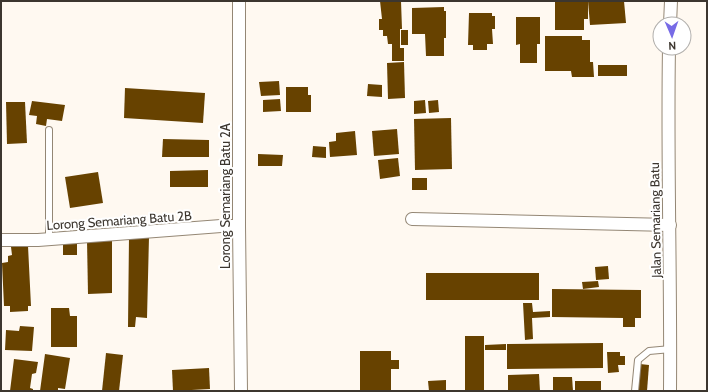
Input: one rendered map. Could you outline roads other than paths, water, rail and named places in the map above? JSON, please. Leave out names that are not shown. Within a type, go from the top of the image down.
[{"type":"street","name":"Lorong Semariang Batu 2A","points":[[239,1],[241,391]]},
{"type":"street","points":[[670,16],[671,1]]},
{"type":"street","name":"Jalan Semariang Batu","points":[[669,56],[670,391]]},
{"type":"street","points":[[412,220],[670,225]]},
{"type":"street","name":"Lorong Semariang Batu 2B","points":[[1,240],[48,240],[221,226],[239,226]]},
{"type":"lane","points":[[48,240],[49,130]]},
{"type":"lane","points":[[635,391],[638,360],[648,351],[670,349]]}]
